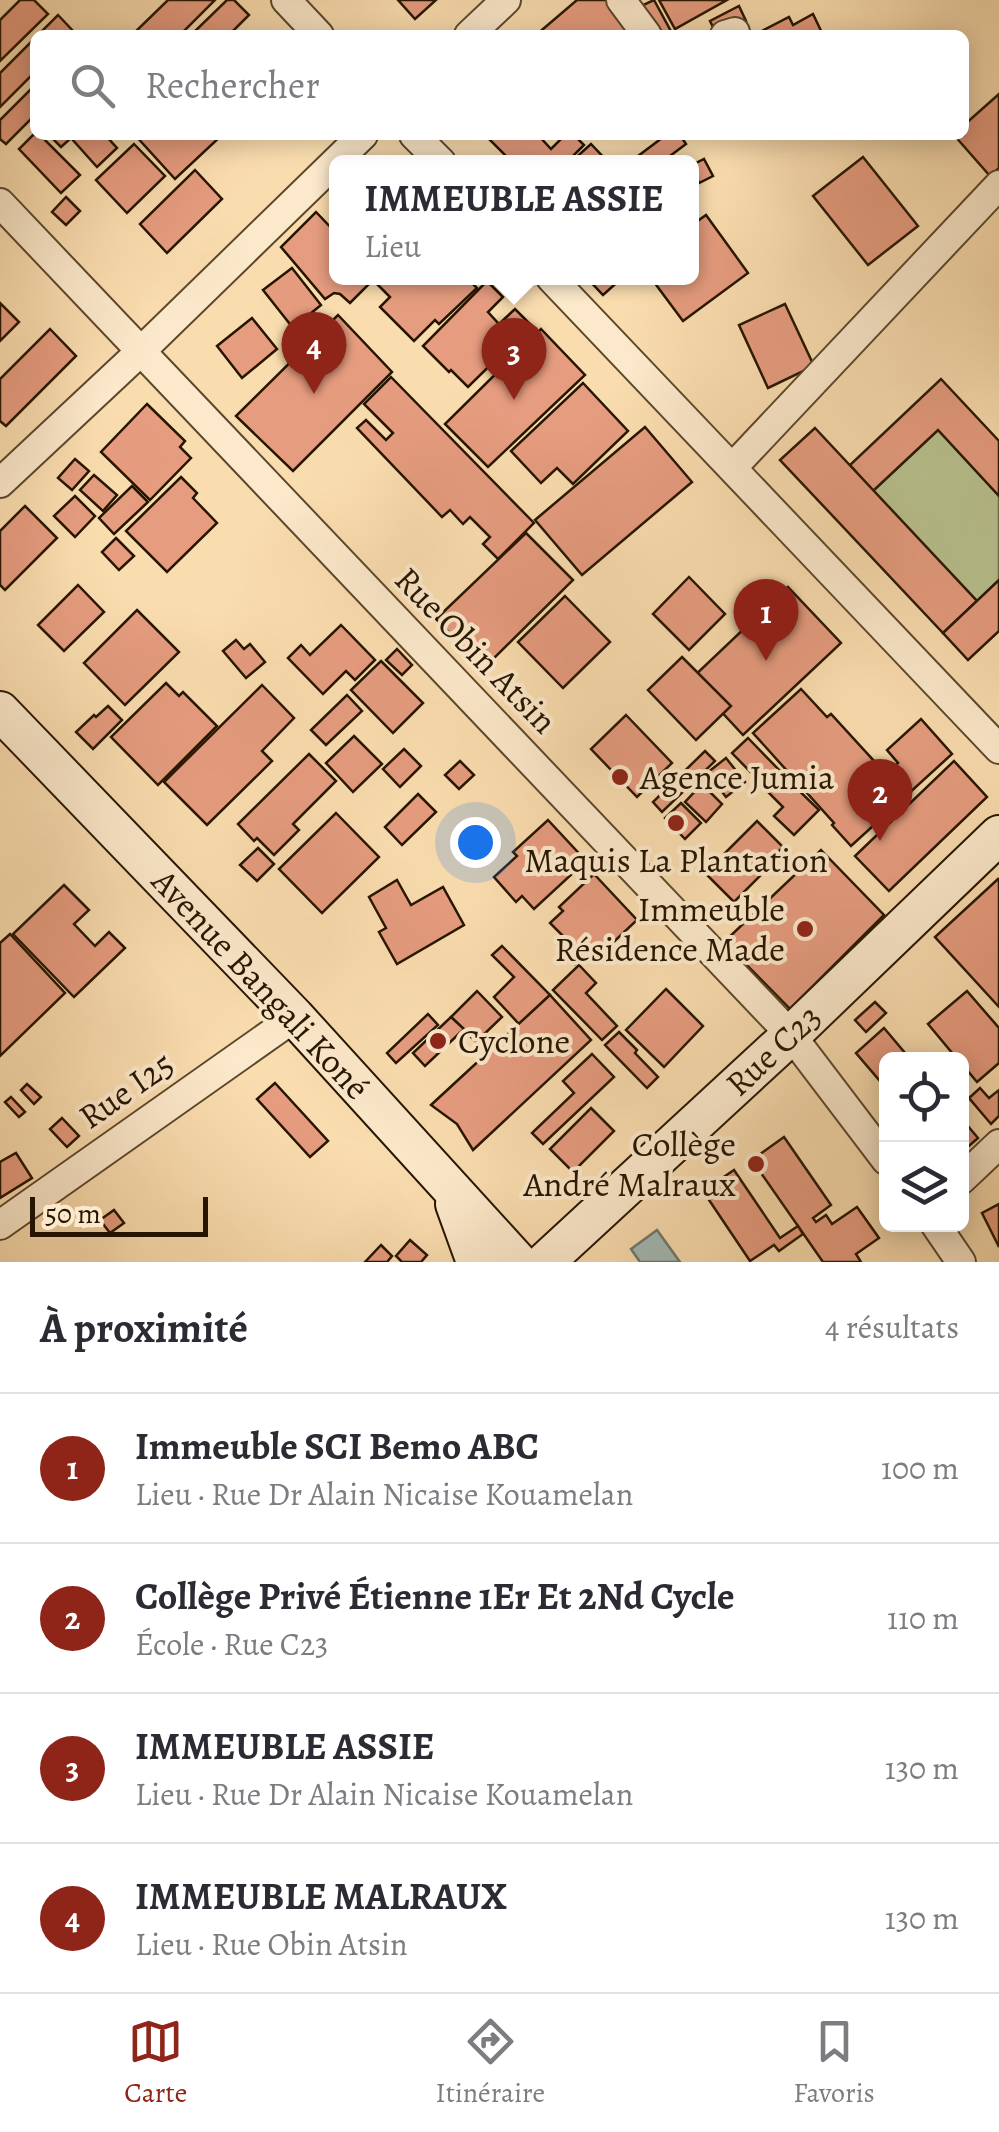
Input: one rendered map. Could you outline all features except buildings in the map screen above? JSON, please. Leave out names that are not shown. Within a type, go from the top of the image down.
[{"type":"street","points":[[286,0],[314,30]]},
{"type":"street","points":[[474,30],[506,0]]},
{"type":"street","points":[[622,0],[643,30]]},
{"type":"street","points":[[0,483],[329,169]]},
{"type":"street","points":[[732,466],[999,184]]},
{"type":"street","name":"Rue Obin Atsin","points":[[0,203],[792,1035],[879,1151]]},
{"type":"street","points":[[558,285],[999,749]]},
{"type":"street","name":"Avenue Bangali Koné","points":[[0,711],[295,1018],[518,1262]]},
{"type":"street","name":"Rue C23","points":[[545,1262],[792,1035],[999,835]]},
{"type":"street","name":"Rue I25","points":[[0,1224],[295,1018]]},
{"type":"street","points":[[969,1172],[999,1144]]},
{"type":"street","points":[[447,1184],[476,1262]]},
{"type":"street","points":[[940,1232],[961,1262]]},
{"type":"green space","points":[[938,430],[999,496],[999,580],[977,601],[873,491]]},
{"type":"water","points":[[657,1230],[680,1262],[640,1262],[631,1249]]},
{"type":"place","name":"IMMEUBLE MALRAUX","points":[[314,394]]},
{"type":"place","name":"IMMEUBLE ASSIE","points":[[514,400]]},
{"type":"place","name":"Immeuble SCI Bemo ABC","points":[[766,661]]},
{"type":"place","name":"Agence Jumia","points":[[620,777]]},
{"type":"place","name":"Maquis La Plantation","points":[[676,823]]},
{"type":"place","name":"Collège Privé Étienne 1Er Et 2Nd Cycle","points":[[880,841]]},
{"type":"place","name":"Immeuble Résidence Made","points":[[805,929]]},
{"type":"place","name":"Cyclone","points":[[438,1041]]},
{"type":"place","name":"Collège André Malraux","points":[[756,1164]]}]
